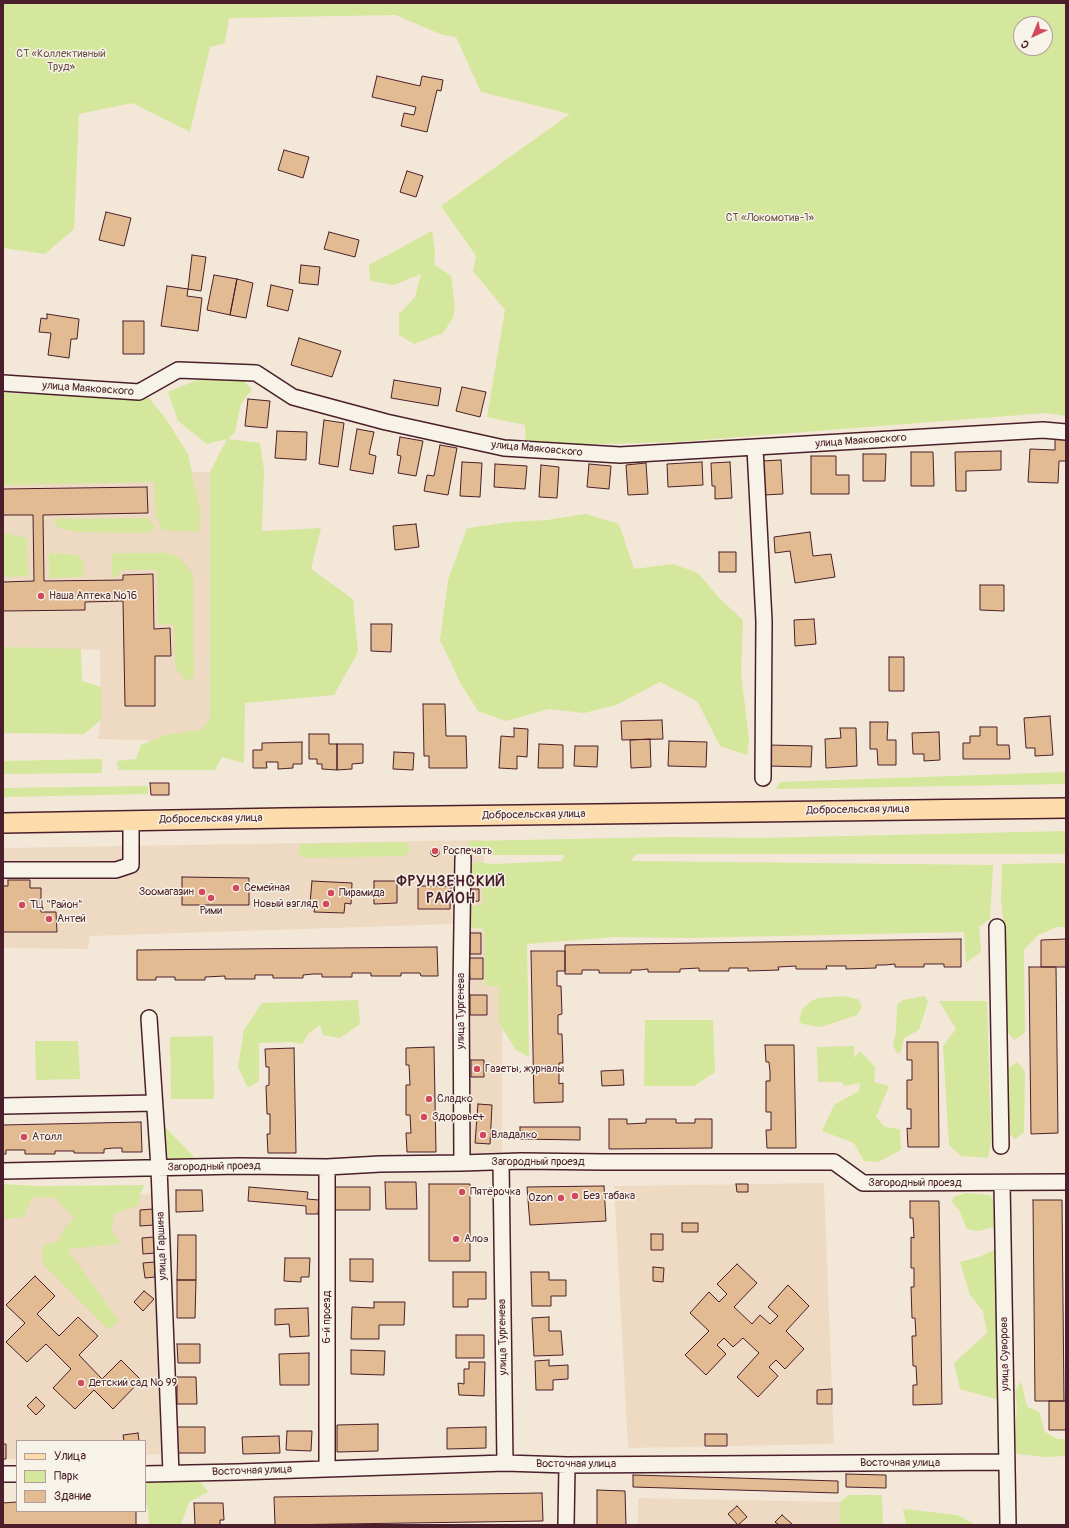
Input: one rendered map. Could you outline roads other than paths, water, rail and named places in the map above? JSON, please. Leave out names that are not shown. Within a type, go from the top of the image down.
[{"type":"main road","name":"Добросельская улица","points":[[3,823],[248,818],[1066,808]]},
{"type":"street","name":"улица Маяковского","points":[[3,383],[139,392],[178,370],[256,373],[293,397],[386,422],[504,448],[620,455],[1043,430],[1066,432]]},
{"type":"street","points":[[755,448],[764,621],[763,778]]},
{"type":"street","points":[[3,870],[116,870],[131,865],[132,821]]},
{"type":"street","name":"улица Тургенева","points":[[462,1163],[461,990],[463,858]]},
{"type":"street","points":[[997,927],[1001,1146]]},
{"type":"street","name":"улица Гаршина","points":[[149,1018],[159,1168],[171,1473]]},
{"type":"street","points":[[3,1106],[154,1104]]},
{"type":"street","name":"Загородный проезд","points":[[3,1170],[327,1167],[380,1164],[521,1161],[834,1162],[863,1183],[1066,1182]]},
{"type":"street","name":"улица Тургенева","points":[[501,1162],[505,1463]]},
{"type":"street","name":"6-й проезд","points":[[327,1167],[328,1468]]},
{"type":"street","name":"улица Суворова","points":[[1002,1182],[1008,1525]]},
{"type":"street","name":"Восточная улица","points":[[146,1474],[505,1463],[567,1465],[1007,1462]]},
{"type":"street","points":[[566,1525],[567,1465]]},
{"type":"street","points":[[3,1474],[16,1474]]},
{"type":"place","name":"Наша Аптека №16","points":[[41,596]]},
{"type":"place","name":"Роспечать","points":[[435,851]]},
{"type":"place","name":"Семейная","points":[[236,888]]},
{"type":"place","name":"Зоомагазин","points":[[202,892]]},
{"type":"place","name":"Пирамида","points":[[331,893]]},
{"type":"place","name":"Рими","points":[[211,898]]},
{"type":"place","name":"Новый взгляд","points":[[326,904]]},
{"type":"place","name":"ТЦ \"Район\"","points":[[22,905]]},
{"type":"place","name":"Антей","points":[[49,919]]},
{"type":"place","name":"Газеты, журналы","points":[[477,1069]]},
{"type":"place","name":"Сладко","points":[[429,1099]]},
{"type":"place","name":"Здоровье+","points":[[424,1117]]},
{"type":"place","name":"Владалко","points":[[483,1135]]},
{"type":"place","name":"Атолл","points":[[24,1137]]},
{"type":"place","name":"Пятёрочка","points":[[462,1192]]},
{"type":"place","name":"Без табака","points":[[575,1196]]},
{"type":"place","name":"Ozon","points":[[561,1198]]},
{"type":"place","name":"Алоэ","points":[[456,1239]]},
{"type":"place","name":"Детский сад № 99","points":[[81,1383]]},
{"type":"district","name":"ФРУНЗЕНСКИЙ РАЙОН","points":[[451,890]]},
{"type":"park label","name":"СТ «Коллективный Труд»","points":[[61,60]]},
{"type":"park label","name":"СТ «Локомотив-1»","points":[[770,218]]}]
